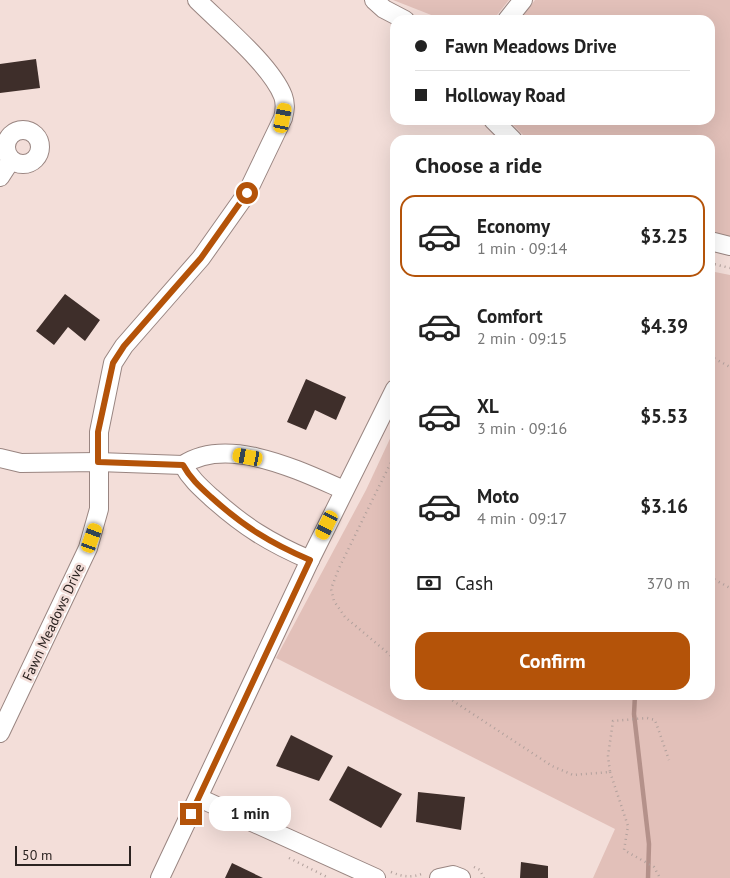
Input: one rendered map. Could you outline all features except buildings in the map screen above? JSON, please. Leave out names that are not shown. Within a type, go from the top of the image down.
[{"type":"street","name":"Fawn Meadows Drive","points":[[2,724],[95,527],[99,509],[98,432],[113,363],[124,346],[201,258],[242,200],[283,118],[286,105],[283,94],[273,79],[257,59],[197,0]]},
{"type":"street","points":[[374,0],[384,9],[395,15]]},
{"type":"street","points":[[511,15],[523,0]]},
{"type":"street","points":[[498,125],[508,135]]},
{"type":"street","points":[[0,177],[11,160]]},
{"type":"street","points":[[715,242],[730,246]]},
{"type":"street","points":[[160,878],[310,560],[390,399]]},
{"type":"street","points":[[0,458],[21,463],[98,462],[183,465],[194,458],[229,454],[284,464],[344,490]]},
{"type":"street","points":[[183,465],[189,477],[238,522],[272,544],[310,560]]},
{"type":"street","points":[[199,798],[381,874]]},
{"type":"street","points":[[434,873],[453,875],[467,872]]},
{"type":"path","points":[[715,264],[730,268]]},
{"type":"path","points":[[715,359],[730,367]]},
{"type":"path","points":[[390,464],[339,568],[331,589],[334,601],[345,617],[390,656]]},
{"type":"path","points":[[715,580],[730,588]]},
{"type":"path","points":[[452,700],[552,766],[573,775],[610,772]]},
{"type":"path","points":[[660,878],[654,867],[624,850],[628,826],[610,772],[608,756],[613,721],[647,718],[655,720],[669,760]]},
{"type":"path","points":[[286,857],[329,878]]},
{"type":"path","points":[[467,872],[480,870],[484,878]]},
{"type":"path","points":[[381,874],[415,877],[434,873]]},
{"type":"shaded area","points":[[393,0],[509,0],[497,15],[431,15]]},
{"type":"shaded area","points":[[535,0],[730,0],[730,239],[715,234],[715,135],[523,135],[513,125],[715,125],[715,15],[524,15]]},
{"type":"shaded area","points":[[715,272],[730,275],[730,878],[593,878],[615,829],[276,658],[366,490],[390,439],[390,700],[715,700]]},
{"type":"waterway","points":[[635,700],[634,714],[649,844],[648,878]]},
{"type":"route","points":[[191,814],[310,560],[272,544],[238,522],[189,477],[183,465],[98,462],[98,432],[113,363],[124,346],[201,258],[247,193]]}]
